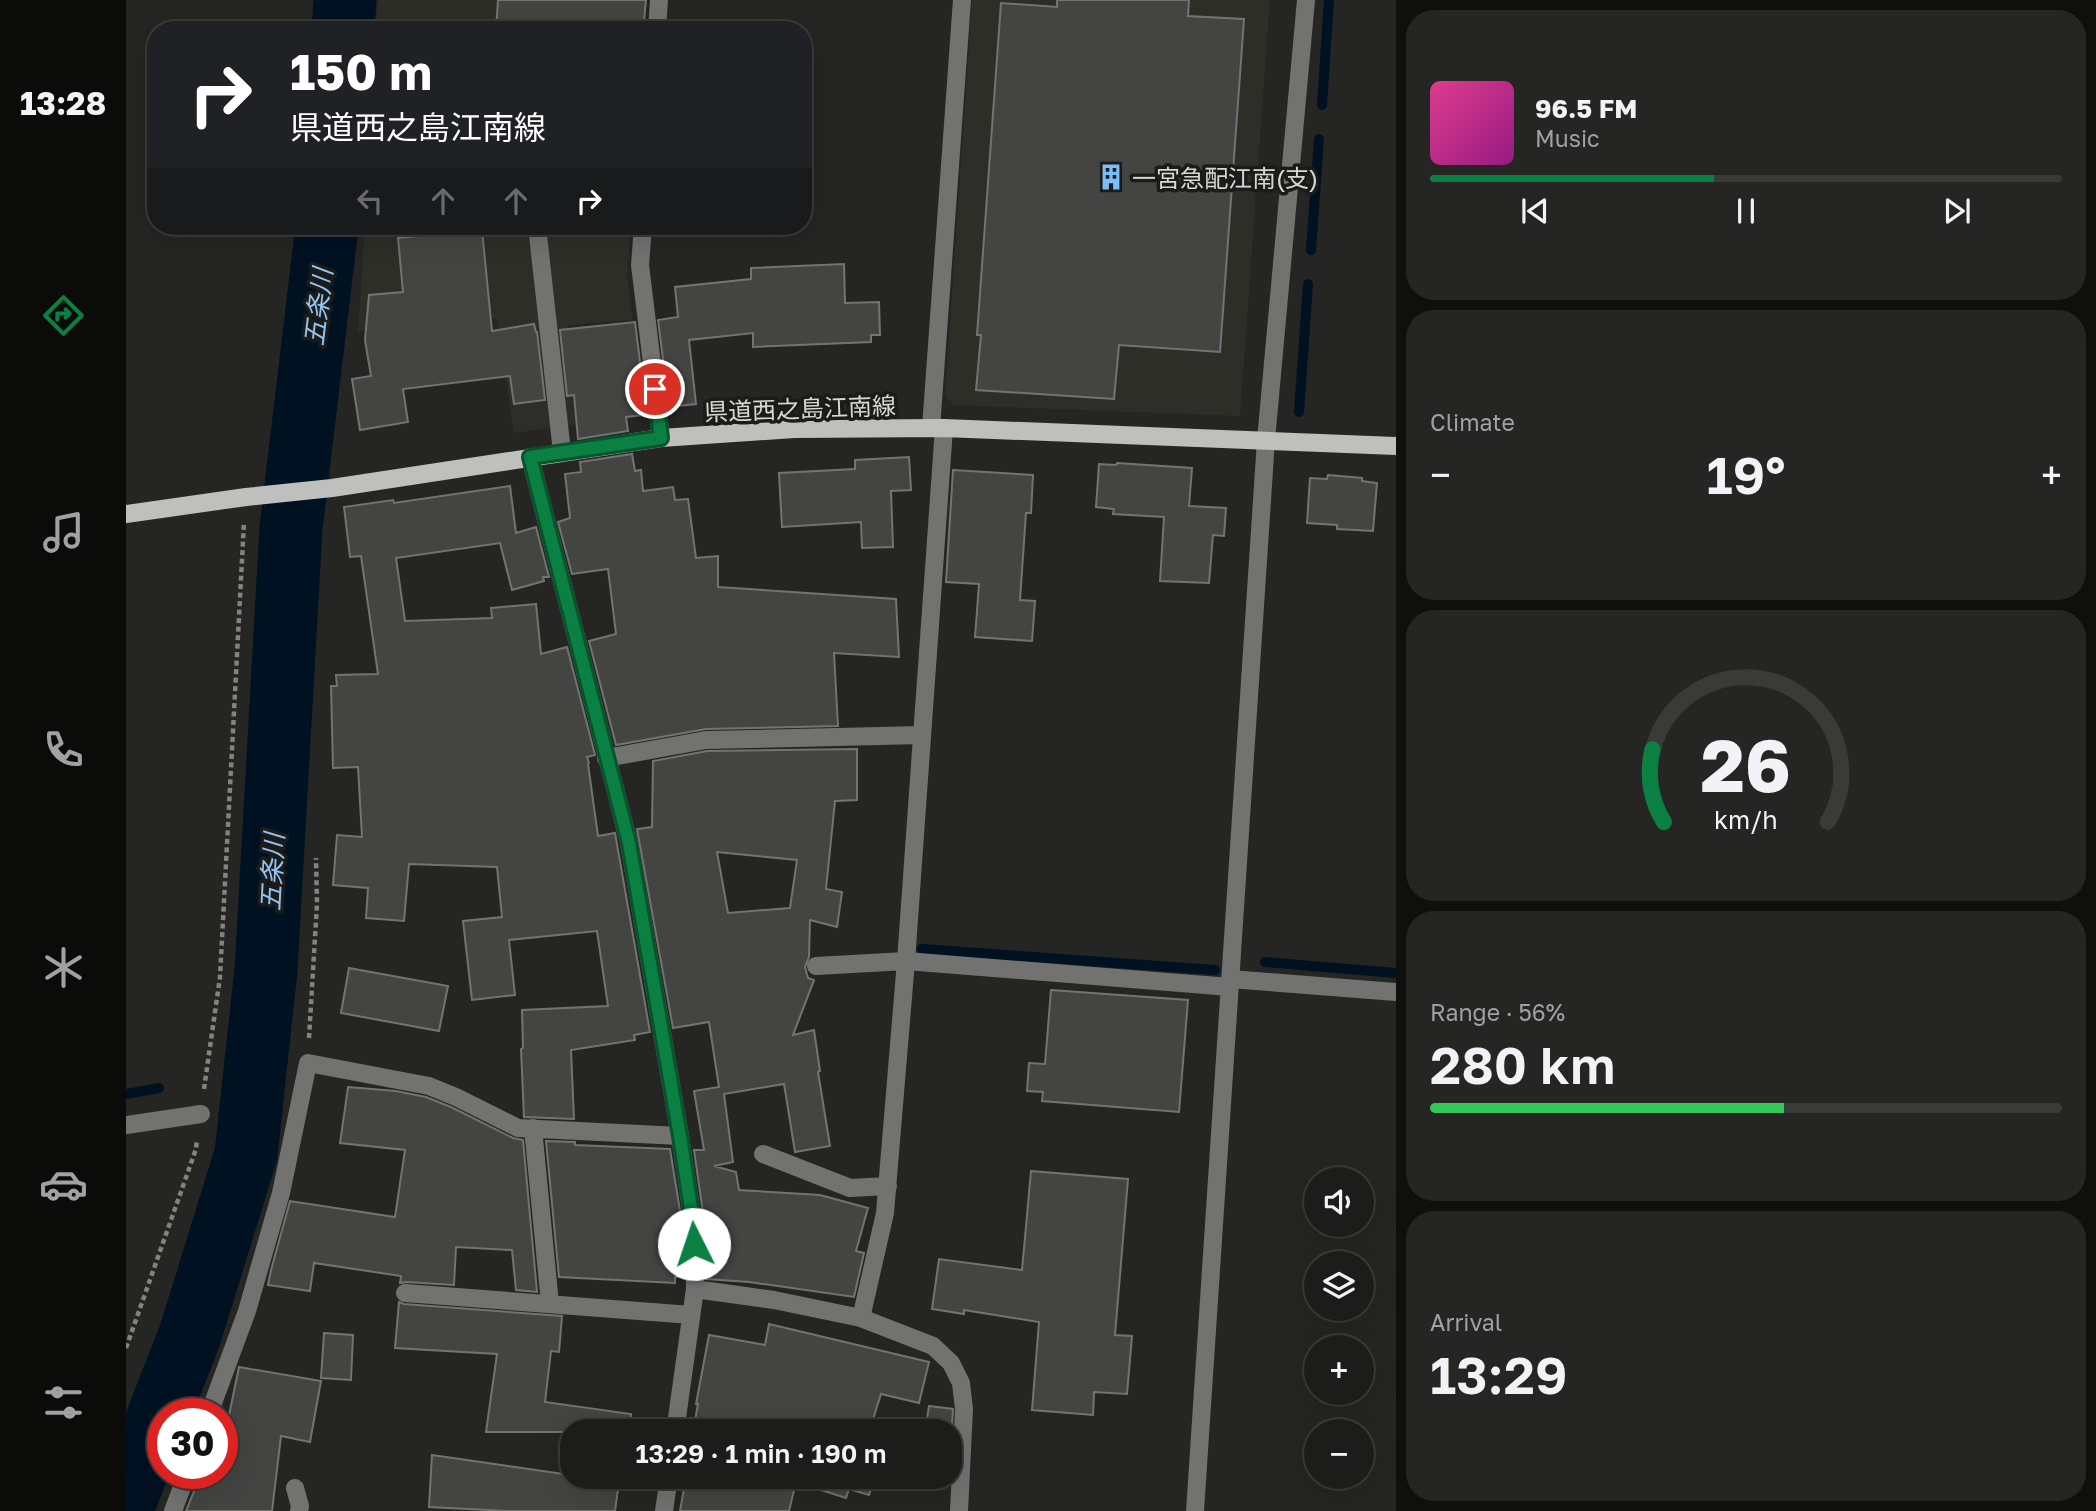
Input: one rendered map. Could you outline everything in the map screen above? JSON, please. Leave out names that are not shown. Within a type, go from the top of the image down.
[{"type":"main road","name":"県道西之島江南線","points":[[126,514],[332,488],[661,438],[794,429],[938,428],[1396,446]]},
{"type":"street","points":[[658,21],[659,0]]},
{"type":"street","points":[[861,1318],[885,1213],[906,961],[922,735],[962,0]]},
{"type":"street","points":[[1195,1511],[1266,440],[1306,0]]},
{"type":"street","points":[[538,235],[562,453]]},
{"type":"street","points":[[642,235],[640,265],[661,438]]},
{"type":"street","points":[[530,457],[629,843],[680,1136],[693,1222],[695,1289],[678,1419]]},
{"type":"street","points":[[606,758],[706,740],[922,735]]},
{"type":"street","points":[[816,966],[906,961],[1396,992]]},
{"type":"street","points":[[215,1398],[247,1311],[281,1193],[308,1063],[429,1087],[456,1097],[518,1128],[680,1136]]},
{"type":"street","points":[[126,1125],[201,1114]]},
{"type":"street","points":[[533,1128],[550,1304]]},
{"type":"street","points":[[763,1154],[850,1188],[888,1186]]},
{"type":"street","points":[[695,1289],[774,1300],[861,1318],[933,1346],[951,1363],[961,1382],[964,1409],[959,1511]]},
{"type":"street","points":[[405,1293],[691,1315]]},
{"type":"street","points":[[295,1488],[299,1511]]},
{"type":"street","points":[[173,1511],[181,1489]]},
{"type":"street","points":[[664,1511],[667,1489]]},
{"type":"path","points":[[126,1348],[195,1149],[201,1114],[220,977],[253,496]]},
{"type":"path","points":[[308,1063],[317,904],[316,858]]},
{"type":"shaded area","points":[[378,0],[647,0],[646,21],[377,21]]},
{"type":"shaded area","name":"一宮急配江南(支)","points":[[972,0],[1270,0],[1240,416],[954,405],[945,396]]},
{"type":"shaded area","points":[[364,235],[630,235],[627,276],[633,320],[567,325],[576,424],[514,433],[497,318],[358,331]]},
{"type":"building","points":[[498,0],[646,0],[644,21],[497,21]]},
{"type":"building","name":"一宮急配江南(支)","points":[[1057,0],[1189,0],[1188,16],[1244,19],[1220,352],[1119,345],[1114,399],[976,390],[981,335],[977,335],[1001,3],[1057,7]]},
{"type":"building","points":[[482,235],[492,331],[534,324],[545,400],[514,404],[510,376],[403,389],[408,422],[360,430],[352,379],[371,376],[365,340],[369,295],[403,292],[398,238]]},
{"type":"building","points":[[844,264],[845,303],[879,302],[880,335],[871,335],[871,342],[753,347],[753,333],[689,340],[696,404],[669,407],[658,320],[678,317],[675,287],[751,279],[751,268]]},
{"type":"building","points":[[635,322],[646,409],[643,409],[644,415],[626,417],[628,431],[578,439],[574,395],[567,396],[560,330]]},
{"type":"building","points":[[632,454],[635,471],[641,470],[643,491],[673,487],[675,500],[688,499],[696,558],[718,556],[718,587],[896,599],[899,657],[834,653],[838,726],[706,729],[616,745],[589,641],[616,634],[608,569],[572,574],[558,522],[570,518],[565,474],[581,472],[580,462]]},
{"type":"building","points":[[909,457],[911,490],[891,491],[893,547],[862,548],[861,522],[782,527],[779,473],[855,469],[855,460]]},
{"type":"building","points":[[1099,464],[1192,468],[1189,506],[1226,508],[1224,536],[1213,535],[1209,583],[1160,581],[1164,517],[1113,514],[1114,509],[1096,507]]},
{"type":"building","points":[[953,470],[1033,475],[1031,513],[1026,513],[1020,600],[1035,601],[1032,641],[975,637],[979,584],[946,582]]},
{"type":"building","points":[[1328,475],[1362,478],[1362,481],[1377,483],[1373,531],[1337,529],[1337,525],[1307,523],[1310,478],[1327,479]]},
{"type":"building","points":[[510,486],[516,533],[536,527],[549,577],[543,577],[544,581],[512,590],[500,543],[396,558],[405,621],[492,618],[491,608],[536,604],[541,654],[567,647],[595,755],[587,757],[598,836],[615,833],[650,1032],[634,1035],[635,1040],[571,1050],[574,1119],[524,1117],[522,1010],[608,1006],[597,931],[509,940],[515,995],[472,1000],[463,921],[502,917],[497,867],[409,864],[404,921],[366,918],[368,888],[333,885],[337,835],[362,837],[358,767],[333,768],[331,686],[337,686],[336,675],[378,674],[361,556],[350,557],[344,507],[393,500],[394,503]]},
{"type":"building","points":[[857,749],[857,800],[835,801],[826,889],[842,892],[837,927],[810,920],[809,957],[805,967],[808,978],[814,980],[793,1035],[814,1030],[830,1146],[795,1152],[784,1084],[724,1094],[733,1162],[714,1166],[736,1172],[739,1190],[820,1195],[868,1208],[856,1251],[864,1253],[854,1297],[749,1282],[706,1279],[704,1220],[694,1150],[704,1150],[694,1091],[719,1087],[709,1022],[673,1028],[637,829],[652,827],[653,761],[707,751]],"holes":[[[717,852],[797,860],[790,908],[728,913]]]},
{"type":"building","points":[[349,968],[448,986],[439,1031],[341,1013]]},
{"type":"building","points":[[1051,990],[1188,1000],[1179,1112],[1042,1101],[1043,1092],[1027,1091],[1029,1063],[1045,1064]]},
{"type":"building","points":[[348,1087],[396,1091],[426,1097],[513,1138],[523,1140],[537,1292],[516,1290],[512,1250],[456,1247],[454,1285],[400,1283],[401,1276],[314,1263],[310,1291],[268,1285],[290,1201],[395,1217],[405,1150],[340,1143]]},
{"type":"building","points":[[546,1141],[575,1142],[575,1145],[670,1149],[682,1223],[683,1277],[675,1277],[675,1283],[559,1277]]},
{"type":"building","points":[[1031,1171],[1128,1179],[1115,1335],[1132,1336],[1127,1394],[1094,1392],[1093,1415],[1032,1410],[1039,1322],[964,1310],[964,1314],[932,1309],[939,1259],[1022,1270]]},
{"type":"building","points":[[399,1302],[562,1316],[559,1352],[551,1351],[545,1402],[631,1414],[630,1419],[560,1419],[560,1432],[486,1432],[497,1354],[395,1348]]},
{"type":"building","points":[[769,1324],[929,1362],[919,1403],[881,1394],[873,1419],[695,1419],[709,1335],[765,1345]]},
{"type":"building","points":[[324,1333],[353,1335],[351,1380],[321,1378]]},
{"type":"building","points":[[239,1367],[321,1381],[310,1442],[281,1436],[272,1511],[186,1511],[195,1489],[238,1489],[238,1398],[233,1398]]},
{"type":"building","points":[[929,1406],[953,1409],[952,1419],[927,1419]]},
{"type":"building","points":[[432,1455],[560,1473],[560,1489],[618,1489],[615,1511],[507,1511],[429,1507]]},
{"type":"building","points":[[684,1489],[794,1489],[789,1511],[680,1511]]},
{"type":"building","points":[[818,1489],[849,1489],[846,1498]]},
{"type":"building","points":[[849,1489],[871,1489],[869,1495]]},
{"type":"waterway","name":"五条川","points":[[344,21],[345,0]]},
{"type":"waterway","points":[[1322,105],[1329,0]]},
{"type":"waterway","points":[[1311,250],[1319,139]]},
{"type":"waterway","name":"五条川","points":[[126,1499],[190,1335],[246,1154],[266,970],[291,528],[326,235]]},
{"type":"waterway","points":[[1299,412],[1308,284]]},
{"type":"waterway","points":[[922,949],[1215,970]]},
{"type":"waterway","points":[[1265,962],[1396,973]]},
{"type":"waterway","points":[[126,1094],[159,1088]]},
{"type":"place","name":"一宮急配江南(支)","points":[[1111,177]]},
{"type":"route","points":[[655,389],[661,438],[530,457],[629,843],[680,1136],[694,1244]]}]
